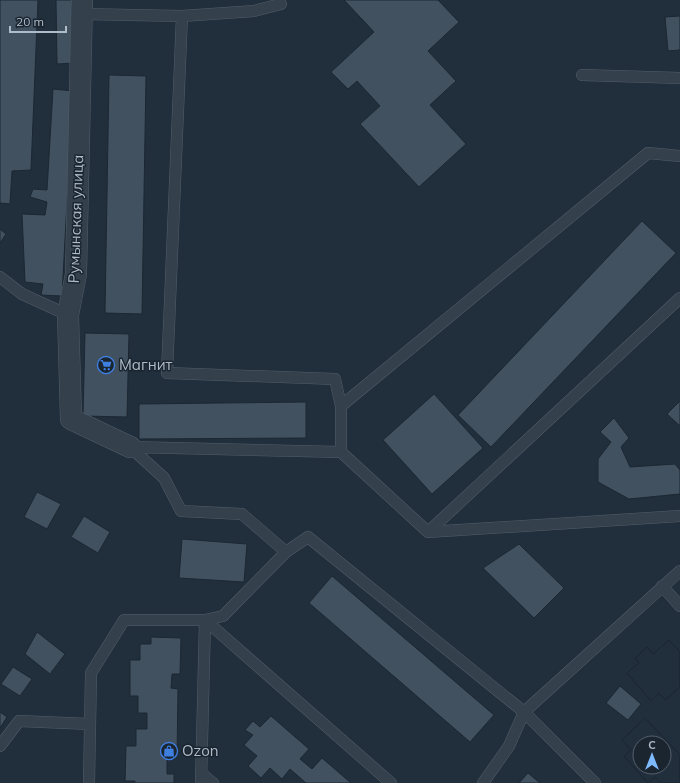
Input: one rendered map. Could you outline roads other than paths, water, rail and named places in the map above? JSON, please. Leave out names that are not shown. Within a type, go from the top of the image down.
[{"type":"street","name":"Румынская улица","points":[[82,7],[76,274],[68,315],[71,419],[130,448]]},
{"type":"lane","points":[[82,7],[182,16],[254,11],[281,4]]},
{"type":"lane","points":[[182,16],[168,373],[335,379],[341,406],[341,452]]},
{"type":"lane","points":[[582,75],[680,78]]},
{"type":"lane","points":[[341,406],[648,153],[680,156]]},
{"type":"lane","points":[[0,277],[22,294],[68,315]]},
{"type":"lane","points":[[428,532],[680,298]]},
{"type":"lane","points":[[130,448],[341,452],[428,532],[680,516]]},
{"type":"lane","points":[[130,448],[164,478],[181,511],[242,514],[286,552]]},
{"type":"lane","points":[[89,783],[91,673],[124,620],[205,620],[223,616],[286,552],[308,537],[524,712],[595,783]]},
{"type":"lane","points":[[483,783],[508,746],[524,712],[680,571]]},
{"type":"lane","points":[[662,586],[680,606]]},
{"type":"lane","points":[[205,620],[201,778],[213,783]]},
{"type":"lane","points":[[205,620],[391,783]]},
{"type":"lane","points":[[0,746],[19,721],[90,724]]},
{"type":"place","name":"Магнит","points":[[106,365]]},
{"type":"place","name":"Ozon","points":[[169,751]]}]
